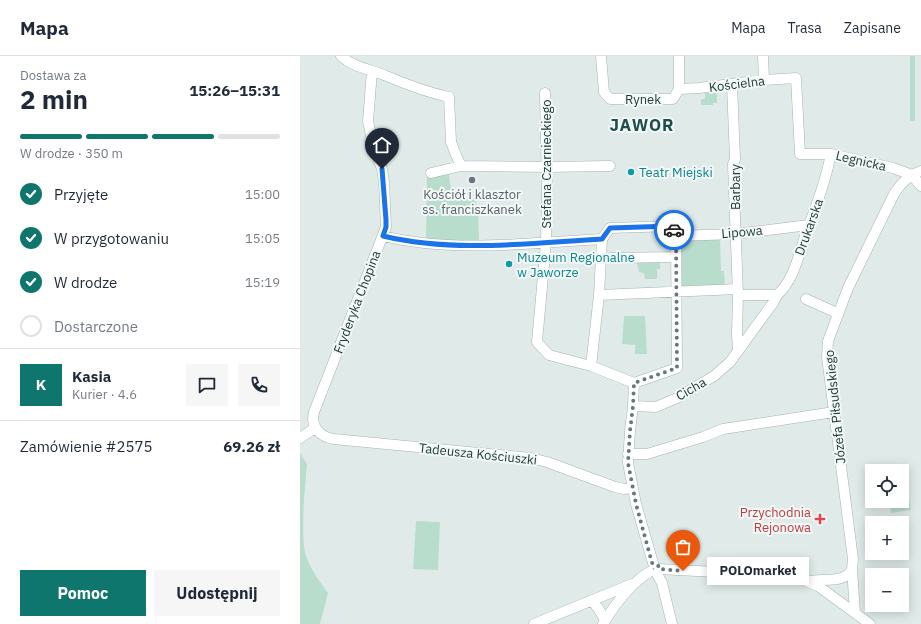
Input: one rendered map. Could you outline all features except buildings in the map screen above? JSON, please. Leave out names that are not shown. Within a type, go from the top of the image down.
[{"type":"street","points":[[341,56],[355,65],[430,92],[449,97],[451,142],[461,166]]},
{"type":"street","name":"Rynek","points":[[601,56],[604,92],[610,99],[673,99],[679,89]]},
{"type":"street","points":[[679,56],[679,89]]},
{"type":"street","points":[[763,56],[764,80]]},
{"type":"street","name":"Fryderyka Chopina","points":[[318,431],[313,418],[314,412],[383,236],[386,224],[382,169],[373,145],[368,121],[372,71]]},
{"type":"street","name":"Kościelna","points":[[679,89],[796,78],[800,154]]},
{"type":"street","name":"Barbary","points":[[732,85],[735,159],[733,164],[738,292],[738,351]]},
{"type":"street","name":"Stefana Czarnieckiego","points":[[545,93],[546,243],[537,342],[549,355],[591,366],[634,383]]},
{"type":"street","name":"Legnicka","points":[[800,154],[831,154],[917,173]]},
{"type":"street","name":"Drukarska","points":[[738,351],[777,295],[783,290],[793,272],[809,225],[815,213],[826,178],[831,154]]},
{"type":"street","points":[[431,173],[461,166],[610,166]]},
{"type":"street","points":[[917,173],[921,186]]},
{"type":"street","name":"Józefa Piłsudskiego","points":[[855,612],[852,569],[853,559],[827,357],[828,341],[837,313],[848,288],[894,194],[903,182],[917,173]]},
{"type":"street","name":"Lipowa","points":[[676,236],[735,234],[809,225]]},
{"type":"street","points":[[591,366],[599,295],[602,239],[610,228],[673,226],[676,236],[677,368],[634,383],[628,454],[632,488],[654,570],[662,583],[672,624]]},
{"type":"street","points":[[383,236],[432,245],[546,243],[602,239]]},
{"type":"street","points":[[611,258],[676,257]]},
{"type":"street","points":[[599,295],[676,291],[738,292],[777,295]]},
{"type":"street","points":[[806,299],[837,313]]},
{"type":"street","name":"Cicha","points":[[633,406],[656,407],[677,398],[714,376],[730,362],[738,351]]},
{"type":"street","points":[[628,454],[647,454],[703,437],[723,429],[834,412]]},
{"type":"street","points":[[300,438],[318,431]]},
{"type":"street","name":"Tadeusza Kościuszki","points":[[318,431],[327,438],[334,439],[531,458],[551,463],[615,487],[626,489],[632,488]]},
{"type":"street","points":[[808,581],[817,579],[844,578],[850,574],[852,569]]},
{"type":"street","points":[[534,624],[632,584],[654,570],[672,570],[790,575],[808,581],[832,595],[870,624]]},
{"type":"street","points":[[662,583],[672,570]]},
{"type":"street","points":[[604,622],[632,584]]},
{"type":"street","points":[[592,601],[598,608],[604,622]]},
{"type":"green space","points":[[910,56],[915,56],[915,121],[910,121]]},
{"type":"green space","points":[[705,93],[717,93],[717,103],[713,103],[713,105],[701,105],[701,99],[705,99]]},
{"type":"green space","points":[[448,169],[452,195],[458,199],[475,200],[478,209],[479,241],[426,239],[427,173]]},
{"type":"green space","points":[[720,239],[721,271],[724,271],[725,287],[682,288],[682,245],[688,240]]},
{"type":"green space","points":[[660,260],[660,269],[657,269],[657,279],[645,279],[644,273],[639,272],[637,262]]},
{"type":"green space","points":[[624,316],[645,316],[647,354],[635,354],[635,345],[622,344]]},
{"type":"green space","points":[[300,453],[307,464],[303,536],[304,547],[310,566],[328,593],[320,624],[300,624]]},
{"type":"green space","points":[[909,498],[911,510],[891,513],[890,508],[909,508]]},
{"type":"green space","points":[[416,521],[440,522],[438,570],[413,569]]},
{"type":"way so far","points":[[674,230],[676,236],[677,368],[634,383],[628,463],[632,488],[652,563],[658,565],[659,569],[683,571]]},
{"type":"place","name":"Teatr Miejski","points":[[631,172]]},
{"type":"place","name":"Kościół i klasztor ss. franciszkanek","points":[[472,180]]},
{"type":"place","name":"Muzeum Regionalne w Jaworze","points":[[509,264]]},
{"type":"place","name":"Przychodnia Rejonowa","points":[[820,519]]},
{"type":"place","name":"POLOmarket","points":[[683,571]]},
{"type":"district","name":"JAWOR","points":[[642,125]]},
{"type":"route","points":[[382,169],[386,220],[386,227],[383,236],[411,242],[432,245],[546,243],[602,239],[610,228],[673,226],[674,230]]}]
